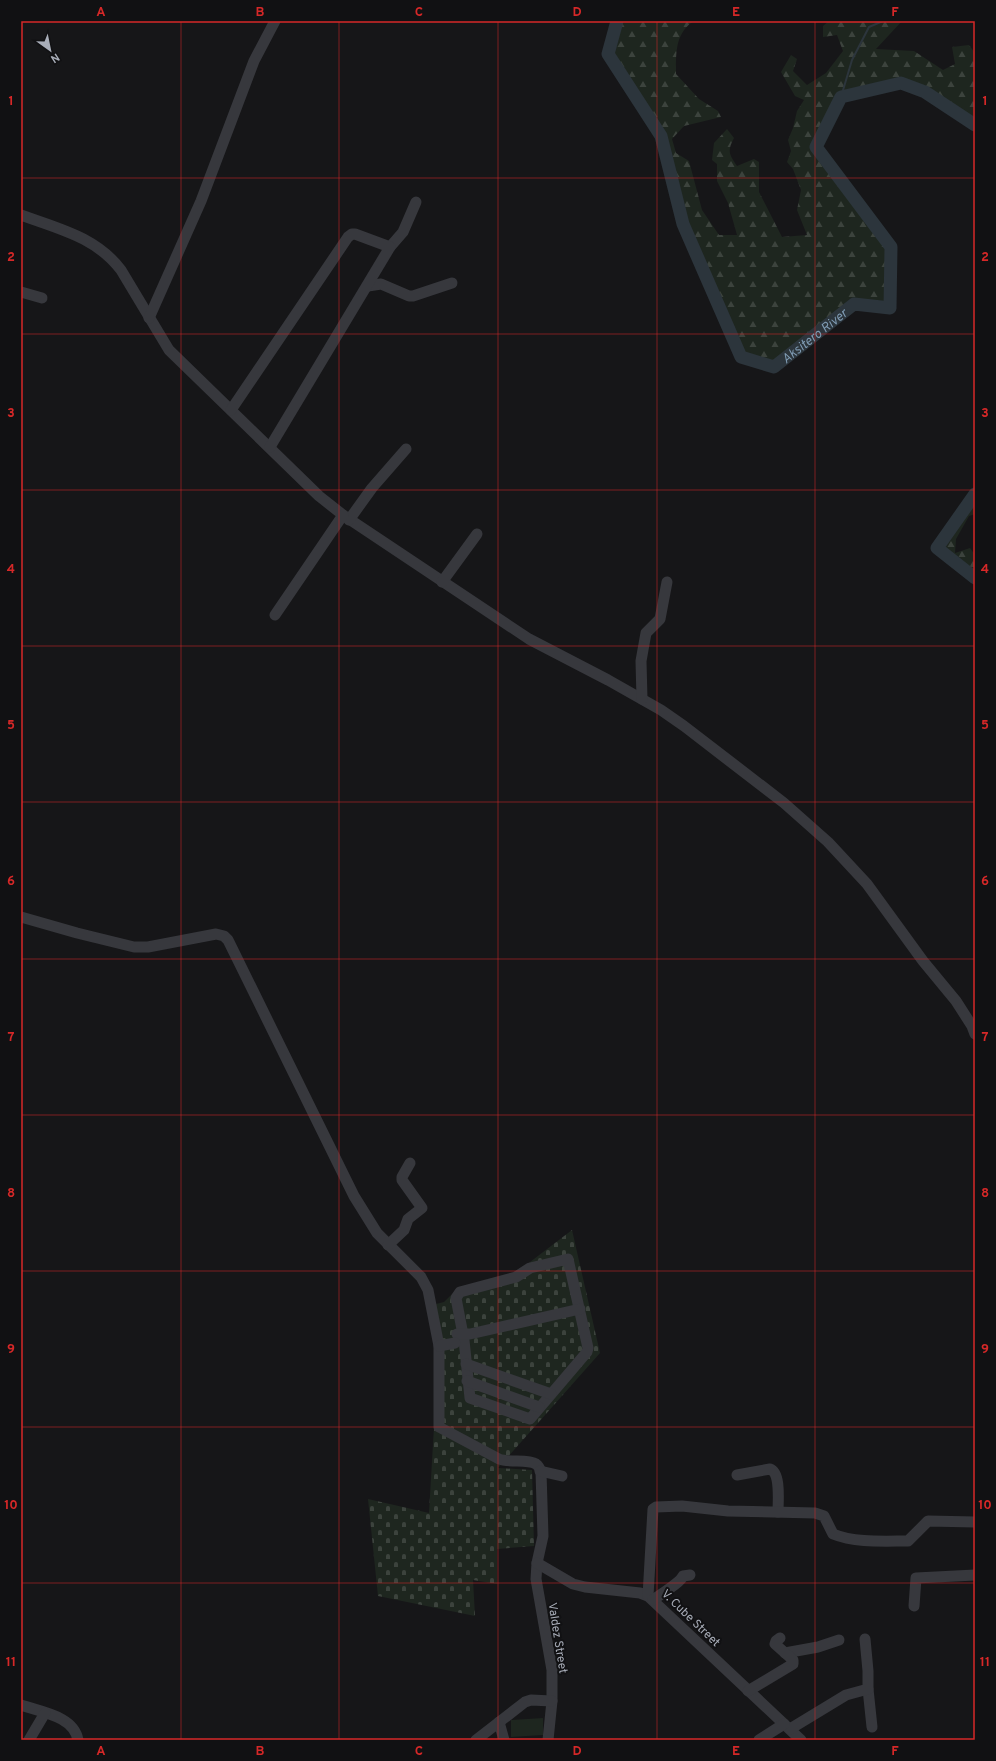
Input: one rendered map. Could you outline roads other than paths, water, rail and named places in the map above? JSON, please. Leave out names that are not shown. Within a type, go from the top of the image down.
[{"type":"street","points":[[149,318],[201,201],[254,61],[275,21]]},
{"type":"street","points":[[270,447],[368,286],[390,247],[403,232],[416,202]]},
{"type":"street","points":[[21,215],[82,237],[113,259],[121,270],[164,344],[319,496],[346,518],[529,639],[642,699],[674,719],[784,802],[828,842],[867,884],[914,949],[956,1001],[974,1028]]},
{"type":"street","points":[[231,410],[348,237],[355,234],[390,247]]},
{"type":"street","points":[[368,286],[381,284],[409,296],[413,296],[452,282]]},
{"type":"street","points":[[21,292],[42,298]]},
{"type":"street","points":[[275,615],[346,518],[406,449]]},
{"type":"street","points":[[442,582],[477,534]]},
{"type":"street","points":[[642,699],[642,661],[646,633],[660,619],[667,582]]},
{"type":"street","points":[[21,917],[77,934],[134,947],[148,947],[216,934],[224,936],[230,944],[354,1196],[377,1234],[421,1277],[428,1290],[438,1342],[438,1427],[506,1462],[535,1463],[539,1467],[540,1471],[562,1476]]},
{"type":"street","points":[[388,1245],[404,1230],[408,1218],[422,1208],[402,1180],[402,1177],[410,1163]]},
{"type":"street","points":[[566,1259],[568,1260],[580,1309],[588,1350],[532,1417],[528,1419],[469,1397],[466,1364],[460,1338],[456,1298],[460,1292],[516,1277],[530,1268],[566,1259]]},
{"type":"street","points":[[438,1342],[580,1309]]},
{"type":"street","points":[[466,1364],[551,1394]]},
{"type":"street","points":[[467,1381],[539,1407]]},
{"type":"street","points":[[737,1475],[770,1469],[773,1470],[777,1475],[778,1512]]},
{"type":"street","name":"Valdez Street","points":[[540,1471],[543,1536],[537,1564],[536,1579],[537,1592],[552,1670],[552,1701],[548,1740]]},
{"type":"street","points":[[651,1598],[651,1527],[654,1508],[682,1506],[728,1511],[815,1513],[824,1516],[833,1534],[851,1538],[872,1540],[908,1541],[928,1521],[975,1522]]},
{"type":"street","name":"V. Cube Street","points":[[537,1564],[573,1584],[585,1587],[640,1593],[651,1598],[801,1740]]},
{"type":"street","points":[[651,1598],[681,1581],[683,1576],[690,1575]]},
{"type":"street","points":[[914,1606],[916,1578],[975,1575]]},
{"type":"street","points":[[748,1690],[793,1664],[793,1660],[775,1644],[780,1638]]},
{"type":"street","points":[[865,1639],[872,1727]]},
{"type":"street","points":[[785,1653],[818,1647],[839,1640]]},
{"type":"street","points":[[759,1740],[846,1696],[868,1689]]},
{"type":"street","points":[[476,1740],[525,1702],[532,1700],[552,1701]]},
{"type":"street","points":[[21,1705],[69,1723],[75,1730],[78,1740]]},
{"type":"street","points":[[29,1740],[45,1713]]},
{"type":"street","points":[[499,1722],[504,1740]]},
{"type":"waterway","name":"Aksitero River","points":[[617,21],[608,54],[661,136],[683,224],[741,357],[774,367],[854,304],[890,308],[891,247],[816,147],[841,97],[901,83],[925,92],[975,125]]},
{"type":"waterway","points":[[841,97],[852,60],[869,27],[883,21]]},
{"type":"waterway","name":"Aksitero River","points":[[975,494],[937,548],[975,578]]}]
